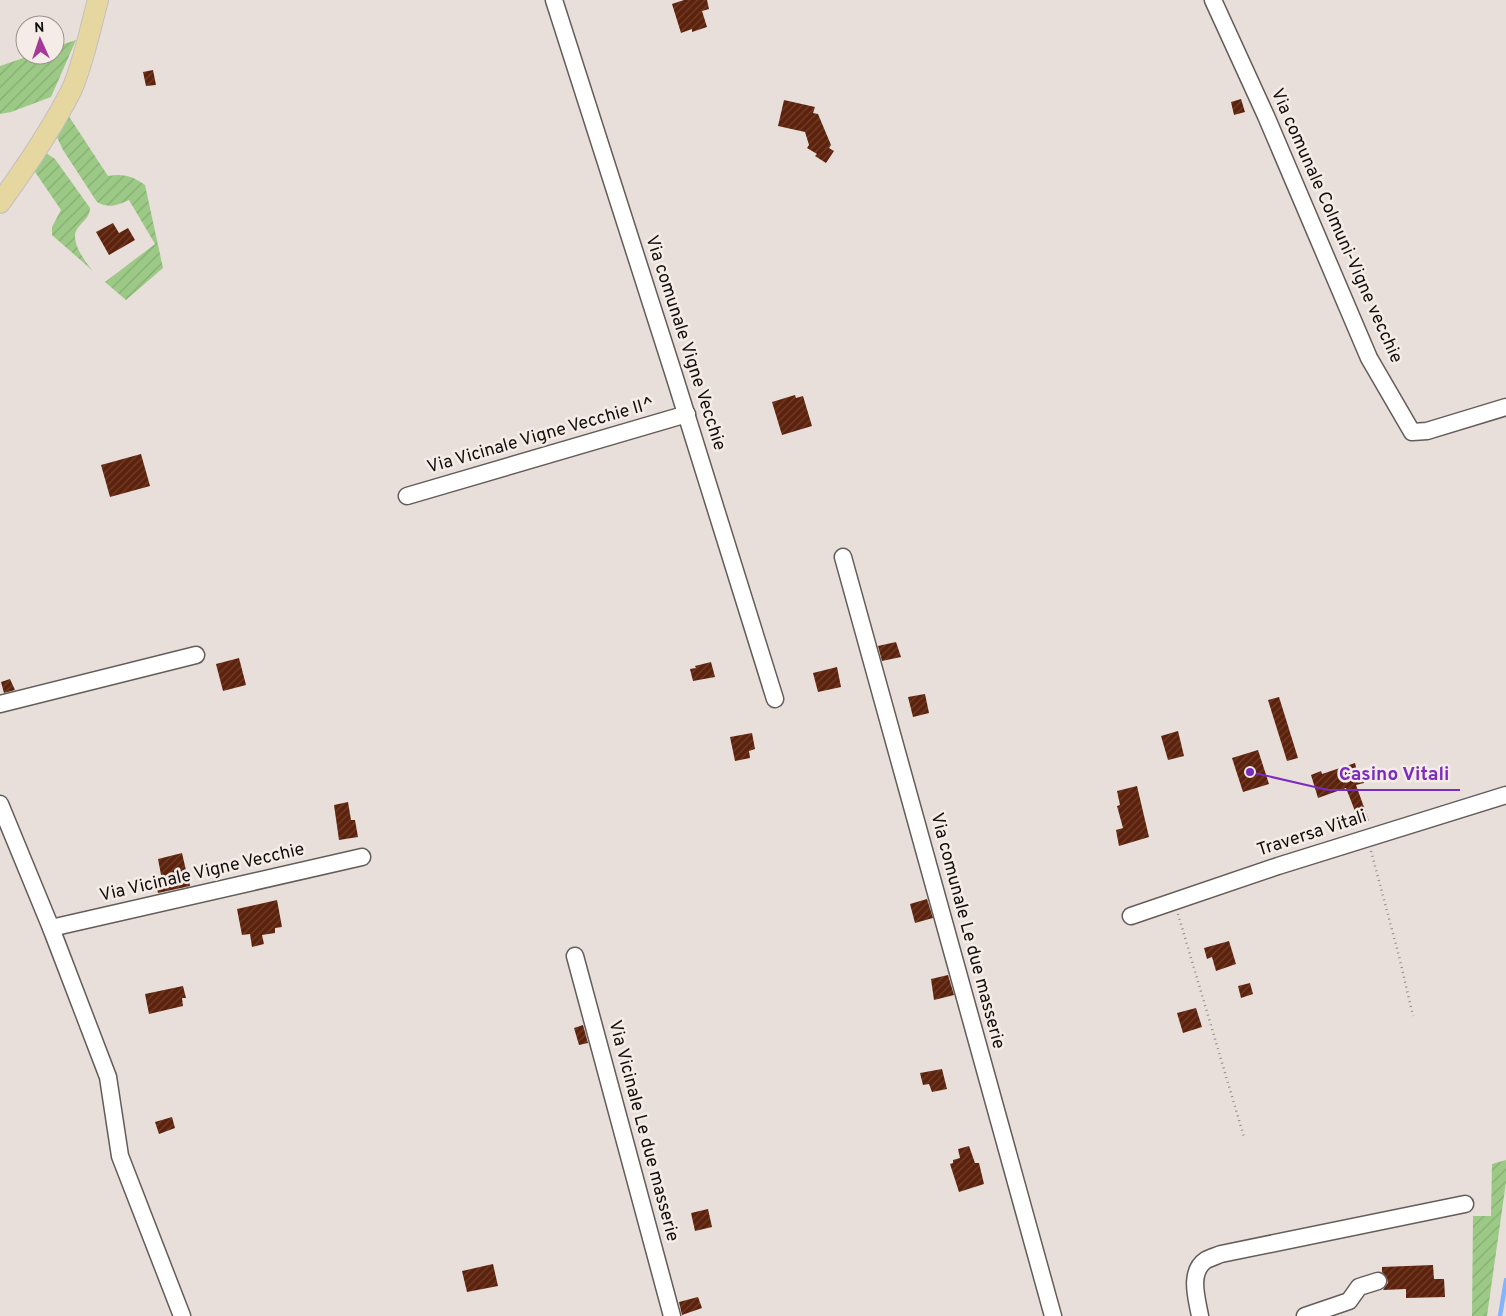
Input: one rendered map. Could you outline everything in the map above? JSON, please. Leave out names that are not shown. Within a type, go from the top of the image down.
[{"type":"main road","points":[[0,203],[35,154],[71,89],[79,69],[98,0]]},
{"type":"street","name":"Via comunale Vigne Vecchie","points":[[554,0],[775,699]]},
{"type":"street","name":"Via comunale Colmuni-Vigne vecchie","points":[[1213,0],[1266,116],[1369,358],[1412,432],[1427,431],[1506,407]]},
{"type":"street","name":"Via Vicinale Vigne Vecchie II^","points":[[407,496],[686,414]]},
{"type":"street","name":"Via comunale Le due masserie","points":[[842,557],[1053,1316]]},
{"type":"street","points":[[0,704],[196,655]]},
{"type":"street","name":"Traversa Vitali","points":[[1131,916],[1367,838],[1506,795]]},
{"type":"street","points":[[0,804],[51,928],[108,1077],[120,1156],[182,1316]]},
{"type":"street","name":"Via Vicinale Vigne Vecchie","points":[[51,928],[362,857]]},
{"type":"street","name":"Via Vicinale Le due masserie","points":[[576,956],[672,1316]]},
{"type":"street","points":[[1200,1316],[1194,1286],[1197,1273],[1205,1261],[1221,1254],[1465,1204]]},
{"type":"street","points":[[1305,1316],[1349,1301],[1359,1287],[1378,1281]]},
{"type":"path","points":[[1367,838],[1400,956],[1413,1016]]},
{"type":"path","points":[[1174,901],[1244,1137]]},
{"type":"green space","points":[[76,40],[51,97],[11,112],[0,114],[0,66],[15,61],[15,65],[65,65],[65,44]]},
{"type":"green space","points":[[68,115],[108,176],[128,176],[145,185],[163,268],[126,300],[105,282],[155,244],[129,200],[110,206],[97,202],[63,150],[56,135]]},
{"type":"green space","points":[[46,153],[55,159],[90,208],[87,218],[76,231],[75,236],[77,247],[93,271],[52,235],[52,227],[61,210],[33,169]]},
{"type":"green space","points":[[1506,1160],[1506,1182],[1487,1316],[1472,1316],[1473,1216],[1491,1216],[1492,1164]]},
{"type":"building","points":[[684,0],[707,0],[709,9],[702,11],[707,27],[681,33],[672,4]]},
{"type":"building","points":[[153,70],[156,85],[146,86],[143,72]]},
{"type":"building","points":[[1241,99],[1245,112],[1234,115],[1231,102]]},
{"type":"building","points":[[784,100],[815,107],[813,113],[818,114],[831,145],[829,148],[834,151],[826,163],[807,148],[809,145],[805,132],[778,126]]},
{"type":"building","points":[[113,223],[119,233],[128,228],[135,240],[109,255],[96,232]]},
{"type":"building","points":[[795,395],[796,398],[803,396],[812,426],[782,435],[772,402]]},
{"type":"building","points":[[141,454],[150,486],[110,497],[101,465]]},
{"type":"building","points":[[896,642],[901,657],[882,661],[878,646]]},
{"type":"building","points":[[239,658],[246,685],[223,691],[216,664]]},
{"type":"building","points":[[711,662],[715,677],[693,681],[690,669]]},
{"type":"building","points":[[837,667],[841,687],[818,692],[813,673]]},
{"type":"building","points":[[10,679],[15,690],[4,693],[1,682]]},
{"type":"building","points":[[925,694],[929,713],[913,717],[908,697]]},
{"type":"building","points":[[1279,697],[1298,758],[1287,761],[1268,700]]},
{"type":"building","points":[[1178,731],[1184,756],[1168,760],[1161,736]]},
{"type":"building","points":[[752,733],[755,749],[749,751],[750,758],[735,761],[730,737]]},
{"type":"building","points":[[1258,750],[1269,784],[1243,792],[1232,758]]},
{"type":"building","points":[[1355,763],[1357,771],[1360,770],[1364,783],[1356,785],[1369,821],[1360,824],[1346,788],[1318,798],[1311,775],[1321,771],[1322,774]]},
{"type":"building","points":[[1137,786],[1149,837],[1119,846],[1116,830],[1123,828],[1117,806],[1120,805],[1117,791]]},
{"type":"building","points":[[348,802],[351,820],[355,820],[358,837],[339,840],[334,805]]},
{"type":"building","points":[[182,853],[188,879],[182,881],[189,880],[190,886],[158,893],[156,886],[163,885],[158,859]]},
{"type":"building","points":[[927,899],[933,918],[915,923],[910,904]]},
{"type":"building","points":[[277,900],[282,927],[275,928],[275,933],[262,935],[264,944],[252,947],[250,934],[242,935],[237,909]]},
{"type":"building","points":[[1229,941],[1236,964],[1216,971],[1212,957],[1207,959],[1204,948]]},
{"type":"building","points":[[948,975],[954,995],[934,1000],[931,979]]},
{"type":"building","points":[[1250,983],[1253,994],[1241,998],[1238,986]]},
{"type":"building","points":[[183,986],[186,998],[182,998],[183,1006],[149,1014],[145,994]]},
{"type":"building","points":[[1196,1008],[1202,1027],[1183,1033],[1177,1013]]},
{"type":"building","points":[[583,1025],[588,1043],[579,1045],[574,1028]]},
{"type":"building","points":[[942,1069],[947,1089],[932,1092],[929,1084],[923,1085],[920,1073]]},
{"type":"building","points":[[172,1117],[175,1128],[159,1134],[155,1122]]},
{"type":"building","points":[[969,1146],[975,1163],[979,1163],[984,1184],[959,1192],[950,1164],[953,1163],[953,1160],[960,1158],[958,1149]]},
{"type":"building","points":[[708,1209],[712,1227],[695,1231],[691,1213]]},
{"type":"building","points":[[493,1264],[498,1286],[467,1292],[462,1271]]},
{"type":"building","points":[[1433,1265],[1434,1279],[1444,1279],[1445,1297],[1406,1298],[1406,1289],[1383,1290],[1388,1283],[1387,1278],[1382,1272],[1382,1267]]},
{"type":"building","points":[[698,1297],[702,1308],[682,1315],[679,1302]]},
{"type":"waterway","points":[[1500,1316],[1506,1280]]},
{"type":"place","name":"Casino Vitali","points":[[1250,772]]}]
